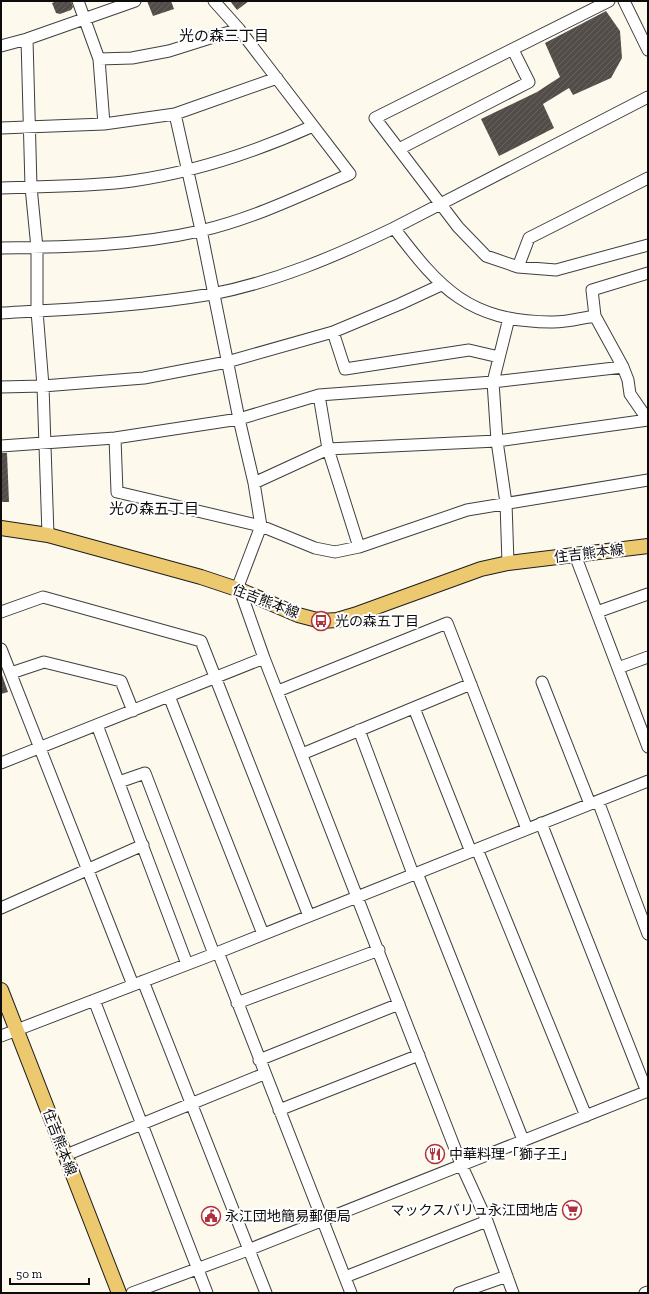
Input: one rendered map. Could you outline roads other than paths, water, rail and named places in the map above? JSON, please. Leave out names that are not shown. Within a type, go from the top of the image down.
[{"type":"main road","name":"住吉熊本線","points":[[1,528],[48,535],[201,577],[238,590],[298,615],[321,620],[337,620],[481,569],[508,563],[648,546]]},
{"type":"main road","name":"住吉熊本線","points":[[1,990],[119,1293]]},
{"type":"street","points":[[78,1],[99,59],[104,124]]},
{"type":"street","points":[[1,46],[27,39],[135,1]]},
{"type":"street","points":[[1,248],[98,246],[141,241],[201,230],[296,198],[350,174],[239,29],[214,1]]},
{"type":"street","points":[[609,1],[375,118],[458,227],[486,256],[518,267],[556,270],[648,245]]},
{"type":"street","points":[[624,1],[648,50]]},
{"type":"street","points":[[99,59],[132,58],[169,51],[239,29]]},
{"type":"street","points":[[27,39],[31,126],[31,187],[36,248],[37,311],[46,444],[48,535]]},
{"type":"street","points":[[398,149],[529,82],[513,50]]},
{"type":"street","points":[[1,128],[104,124],[174,114],[277,78]]},
{"type":"street","points":[[1,313],[139,305],[214,293],[286,274],[352,248],[394,228],[648,97]]},
{"type":"street","points":[[174,114],[201,230],[239,420],[254,483],[260,526],[238,590],[461,1164],[487,1221],[513,1293]]},
{"type":"street","points":[[1,188],[132,181],[187,171],[270,145],[312,126]]},
{"type":"street","points":[[518,267],[529,238],[648,178]]},
{"type":"street","points":[[394,228],[418,260],[441,285],[460,299],[484,312],[509,318],[551,322],[595,316]]},
{"type":"street","points":[[254,483],[328,450],[497,441],[648,420],[630,394],[628,380],[623,367],[595,316],[592,290],[648,273]]},
{"type":"street","points":[[1,387],[43,386],[144,378],[227,362],[333,332],[441,285]]},
{"type":"street","points":[[508,563],[506,502],[497,441],[493,382],[509,318]]},
{"type":"street","points":[[333,332],[345,368],[469,350],[499,357]]},
{"type":"street","points":[[1,446],[115,438],[239,420],[319,395],[493,382],[623,367]]},
{"type":"street","points":[[319,395],[328,450],[359,547]]},
{"type":"street","points":[[115,438],[117,492],[260,526],[315,548],[335,552],[359,547],[467,510],[506,502],[648,480]]},
{"type":"street","points":[[575,555],[648,747]]},
{"type":"street","points":[[597,612],[648,594]]},
{"type":"street","points":[[1,612],[43,597],[201,641],[309,916]]},
{"type":"street","points":[[278,691],[447,623],[526,829]]},
{"type":"street","points":[[1,649],[133,985]]},
{"type":"street","points":[[618,668],[648,657]]},
{"type":"street","points":[[1,763],[264,658]]},
{"type":"street","points":[[11,673],[44,662],[121,681],[133,711]]},
{"type":"street","points":[[542,682],[648,934]]},
{"type":"street","points":[[302,754],[471,684]]},
{"type":"street","points":[[169,696],[263,934]]},
{"type":"street","points":[[414,708],[586,1116]]},
{"type":"street","points":[[97,725],[187,964]]},
{"type":"street","points":[[359,730],[415,874],[523,1140]]},
{"type":"street","points":[[119,782],[145,772],[351,1293]]},
{"type":"street","points":[[1,1036],[216,953],[648,781]]},
{"type":"street","points":[[132,1293],[248,1250],[461,1164],[648,1092],[541,824]]},
{"type":"street","points":[[1,908],[88,871],[143,845]]},
{"type":"street","points":[[237,1002],[378,950]]},
{"type":"street","points":[[143,981],[266,1293]]},
{"type":"street","points":[[94,1000],[140,1124],[207,1293]]},
{"type":"street","points":[[259,1060],[399,1004]]},
{"type":"street","points":[[279,1110],[419,1055]]},
{"type":"street","points":[[66,1155],[264,1074]]},
{"type":"street","points":[[345,1277],[487,1221]]},
{"type":"street","points":[[459,1293],[507,1276]]},
{"type":"place","name":"光の森五丁目","points":[[321,621]]},
{"type":"place","name":"中華料理「獅子王」","points":[[435,1154]]},
{"type":"place","name":"マックスバリュ永江団地店","points":[[572,1210]]},
{"type":"place","name":"永江団地簡易郵便局","points":[[211,1216]]},
{"type":"district","name":"光の森三丁目","points":[[224,36]]},
{"type":"district","name":"光の森五丁目","points":[[154,509]]}]
